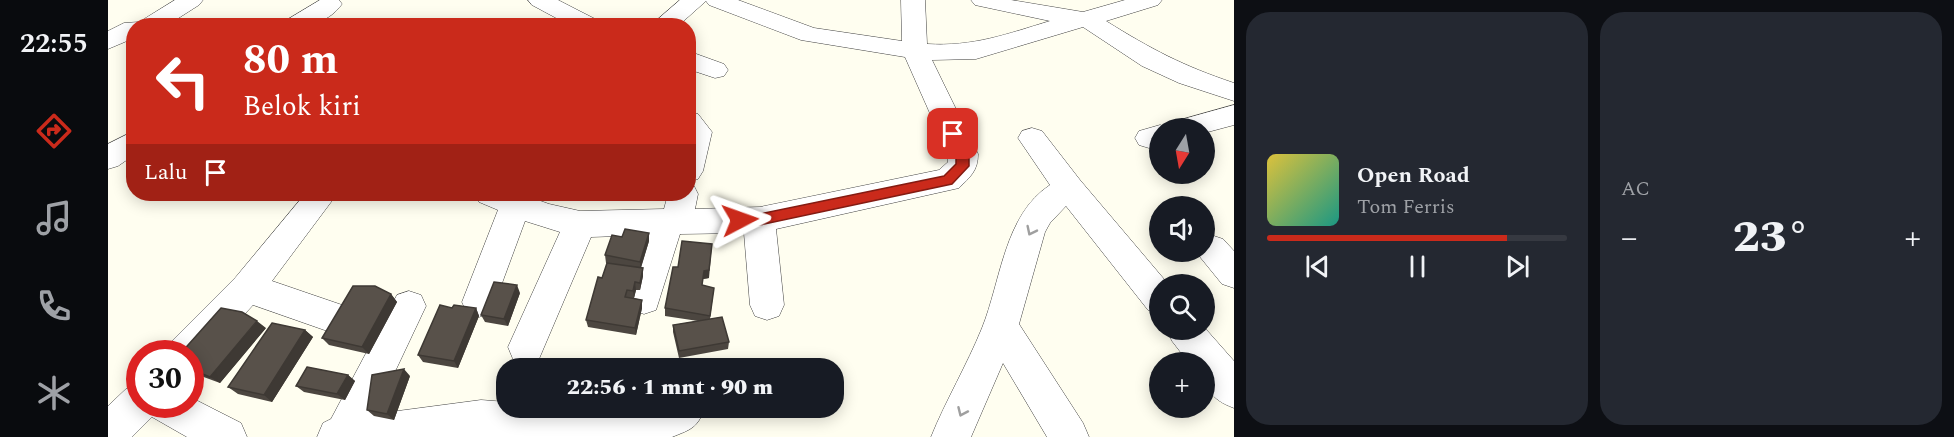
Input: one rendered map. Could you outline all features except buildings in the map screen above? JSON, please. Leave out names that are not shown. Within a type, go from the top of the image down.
[{"type":"street","points":[[162,18],[192,0]]},
{"type":"street","points":[[540,0],[575,18]]},
{"type":"street","points":[[672,18],[694,0]]},
{"type":"street","points":[[717,0],[810,35],[920,62],[976,51],[1039,31],[1088,20],[1112,9],[1150,0]]},
{"type":"street","points":[[509,201],[545,216],[580,224],[676,212],[760,220],[948,180],[963,166],[963,154],[920,62],[913,0]]},
{"type":"street","points":[[983,0],[1031,12],[1088,20],[1151,60],[1188,77],[1234,92]]},
{"type":"street","points":[[307,18],[330,4]]},
{"type":"street","points":[[108,27],[126,28]]},
{"type":"street","points":[[108,42],[126,32]]},
{"type":"street","points":[[696,62],[715,70]]},
{"type":"street","points":[[1215,120],[1234,115]]},
{"type":"street","points":[[1032,138],[1069,188],[1149,286]]},
{"type":"street","points":[[108,158],[126,146]]},
{"type":"street","points":[[951,437],[1001,326],[1030,230],[1052,199],[1069,188]]},
{"type":"street","points":[[198,340],[248,288],[316,201]]},
{"type":"street","points":[[480,302],[496,201]]},
{"type":"street","points":[[644,299],[676,212]]},
{"type":"street","points":[[760,220],[767,304]]},
{"type":"street","points":[[526,347],[580,224]]},
{"type":"street","points":[[1215,253],[1234,274]]},
{"type":"street","points":[[248,288],[333,317]]},
{"type":"street","points":[[340,437],[409,306]]},
{"type":"street","points":[[1001,326],[1069,437]]},
{"type":"street","points":[[1193,340],[1234,390]]},
{"type":"street","points":[[191,418],[227,437]]},
{"type":"street","points":[[340,437],[416,430],[481,420],[579,431],[671,418]]},
{"type":"route","points":[[740,220],[760,220],[948,180],[963,166],[963,154],[953,134]]}]
